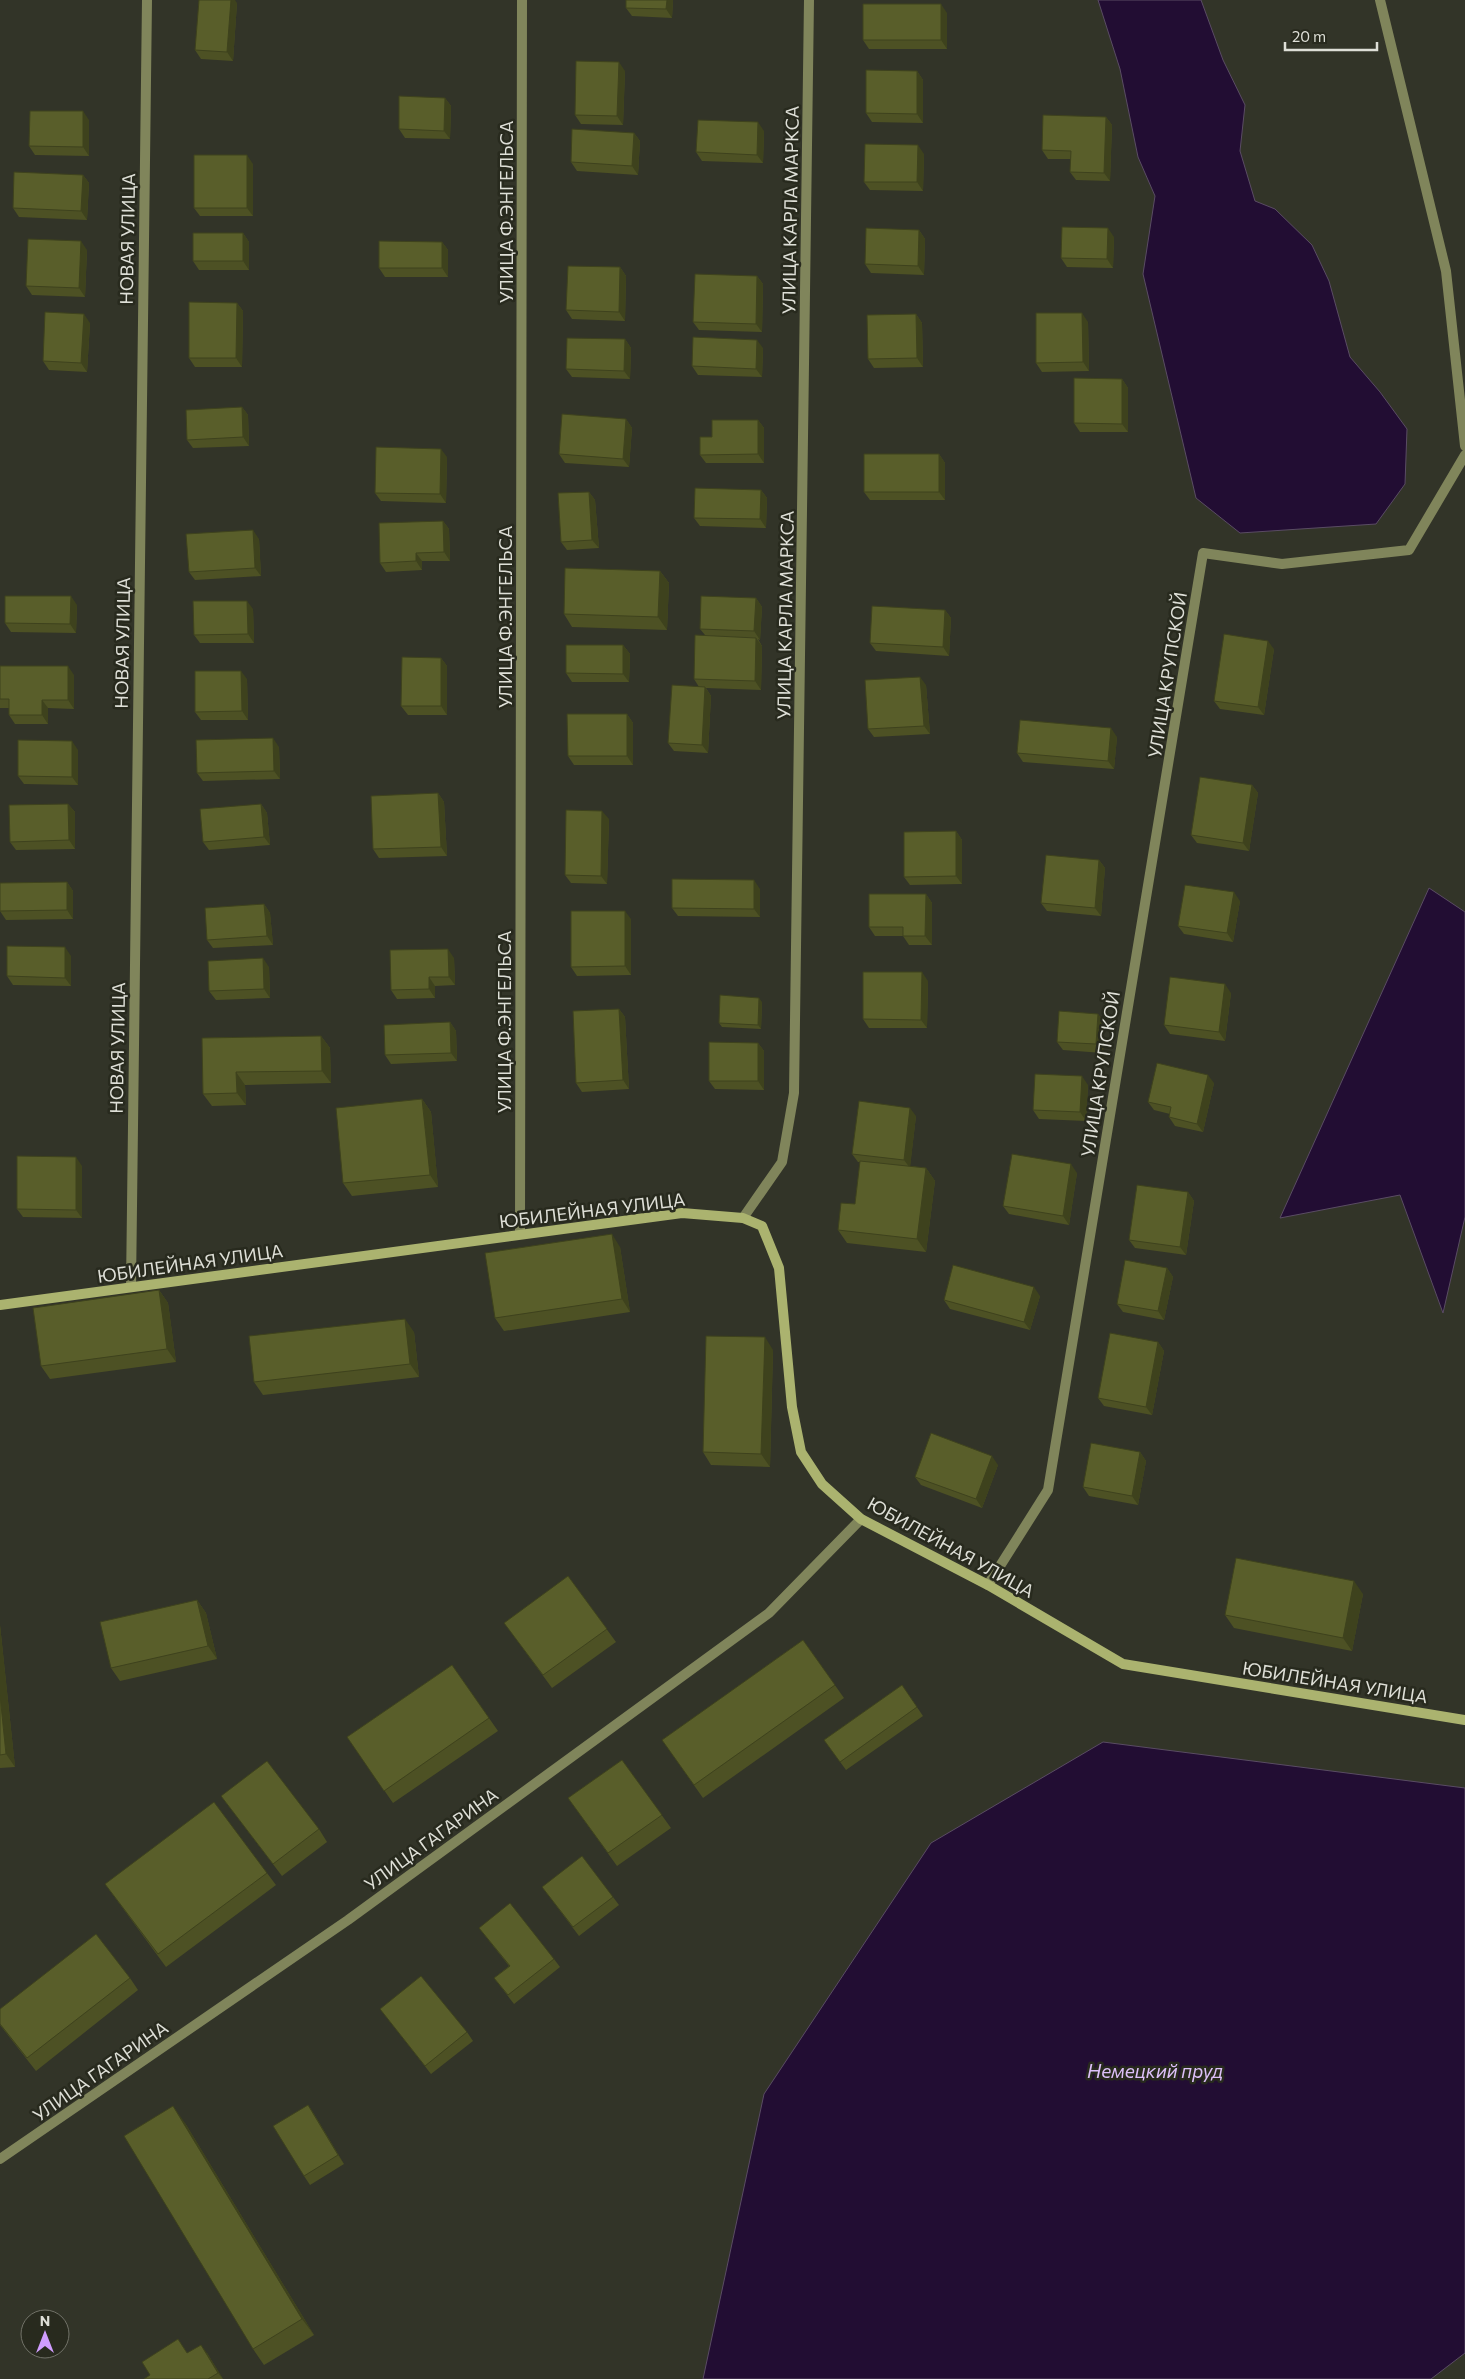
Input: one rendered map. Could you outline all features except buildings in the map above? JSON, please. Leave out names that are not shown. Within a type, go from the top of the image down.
[{"type":"street","name":"НОВАЯ УЛИЦА","points":[[131,1287],[147,0]]},
{"type":"street","name":"УЛИЦА Ф.ЭНГЕЛЬСА","points":[[520,1234],[522,0]]},
{"type":"street","name":"УЛИЦА КАРЛА МАРКСА","points":[[743,1218],[782,1162],[794,1093],[809,0]]},
{"type":"street","points":[[1380,0],[1446,270],[1465,446]]},
{"type":"street","name":"УЛИЦА КРУПСКОЙ","points":[[988,1585],[1048,1490],[1203,554],[1282,564],[1409,550],[1465,456]]},
{"type":"street","name":"ЮБИЛЕЙНАЯ УЛИЦА","points":[[0,1305],[682,1213],[743,1218],[762,1226],[779,1268],[792,1408],[801,1452],[822,1484],[861,1519],[988,1585],[1122,1664],[1465,1720]]},
{"type":"street","name":"УЛИЦА ГАГАРИНА","points":[[0,2159],[348,1920],[769,1613],[861,1519]]},
{"type":"water","points":[[1098,0],[1201,0],[1223,60],[1245,105],[1240,151],[1255,201],[1275,209],[1312,245],[1329,281],[1350,357],[1380,392],[1407,429],[1405,484],[1376,524],[1240,533],[1196,498],[1143,274],[1155,196],[1138,157],[1120,69]]},
{"type":"water","points":[[1429,888],[1465,912],[1465,1217],[1443,1313],[1400,1195],[1280,1218]]},
{"type":"water","name":"Немецкий пруд","points":[[1103,1742],[1465,1788],[1465,2353],[1431,2379],[703,2379],[764,2094],[931,1843]]}]
